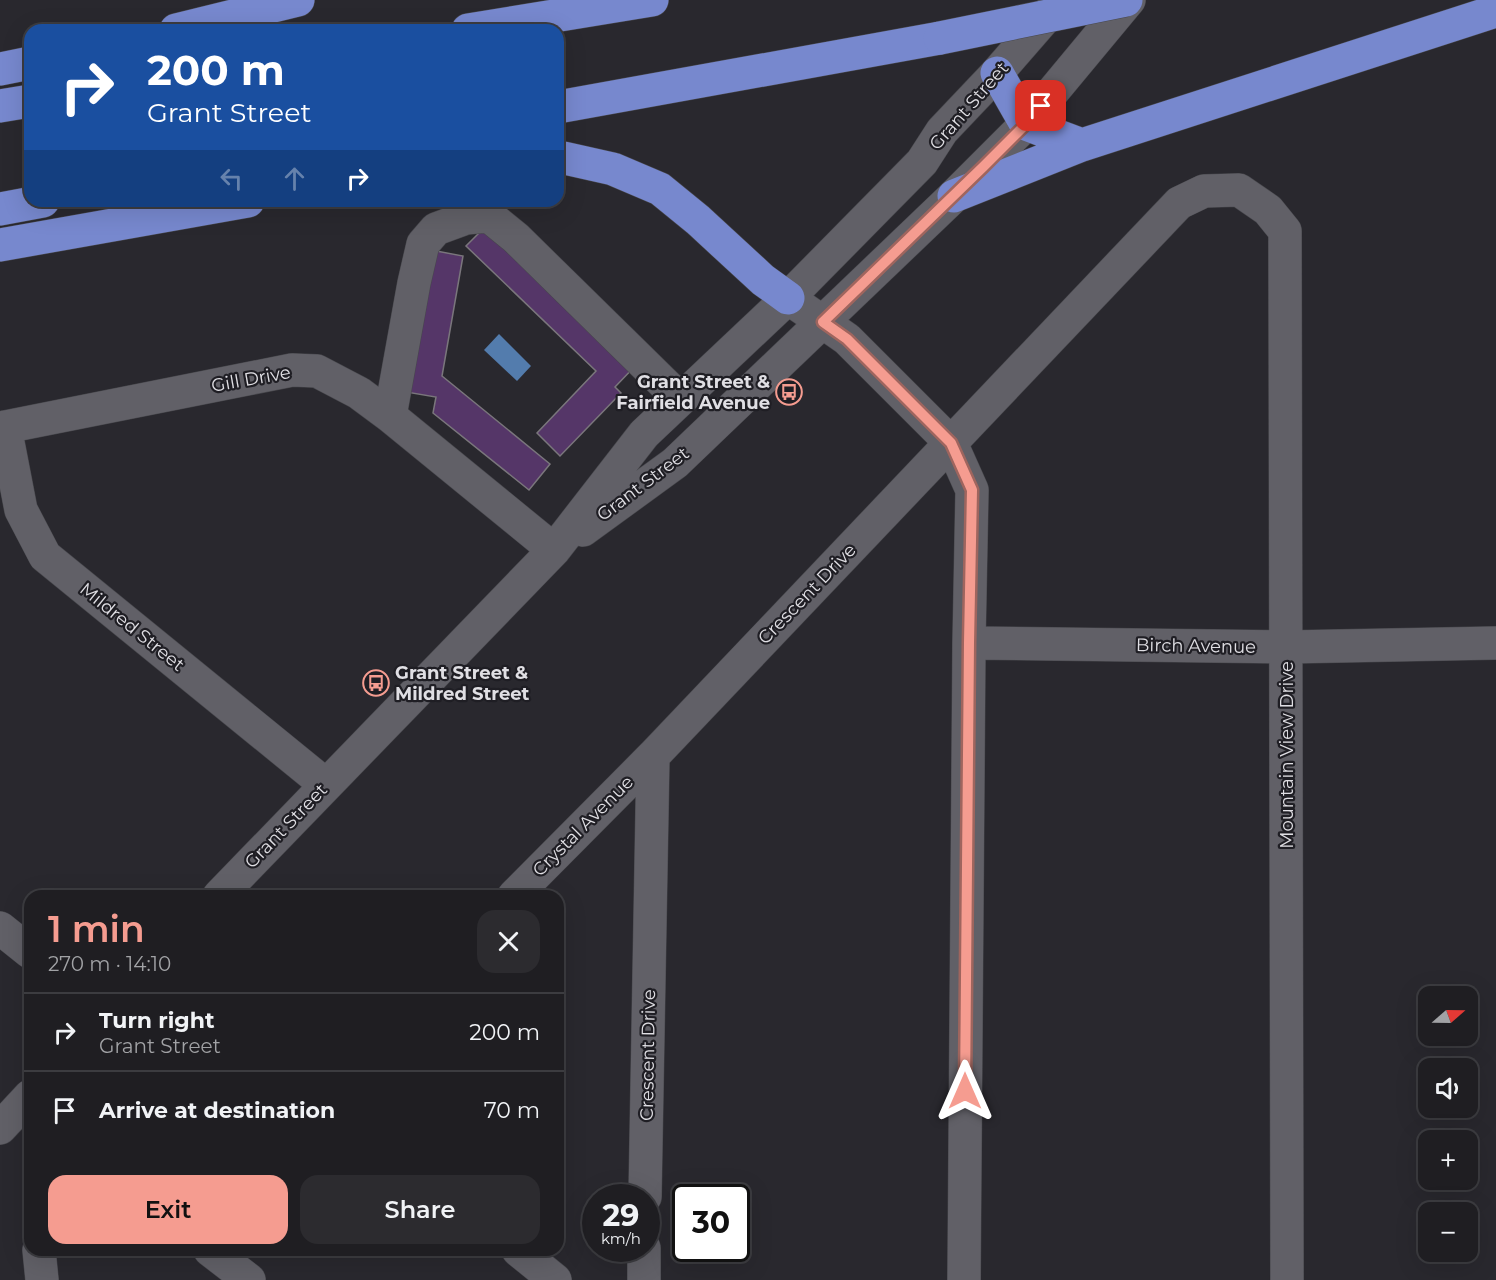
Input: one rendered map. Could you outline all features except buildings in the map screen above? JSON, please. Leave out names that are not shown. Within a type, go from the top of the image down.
[{"type":"highway","points":[[200,24],[298,0]]},
{"type":"highway","points":[[505,24],[652,0]]},
{"type":"highway","points":[[564,106],[940,38],[1127,0]]},
{"type":"highway","points":[[954,196],[1082,145],[1496,11]]},
{"type":"highway","points":[[0,69],[24,64]]},
{"type":"highway","points":[[997,73],[1026,124],[1082,145]]},
{"type":"highway","points":[[0,106],[24,102]]},
{"type":"highway","points":[[564,158],[613,168],[660,189],[698,220],[763,280],[788,298]]},
{"type":"highway","points":[[0,209],[24,205]]},
{"type":"highway","points":[[0,244],[213,207]]},
{"type":"street","name":"Grant Street","points":[[225,890],[554,550],[644,434],[788,298],[922,162],[942,131],[997,73],[1060,0]]},
{"type":"street","name":"Grant Street","points":[[554,550],[675,463],[823,322],[1026,124],[1127,0]]},
{"type":"street","name":"Crescent Drive","points":[[645,1184],[653,756],[1179,203],[1204,191],[1239,190],[1268,210],[1285,231]]},
{"type":"street","points":[[390,416],[423,244],[436,229],[466,218],[489,216],[516,238],[680,399]]},
{"type":"street","name":"Mountain View Drive","points":[[1285,231],[1287,1280]]},
{"type":"street","points":[[788,298],[847,339],[951,443],[972,490],[964,1280]]},
{"type":"street","name":"Gill Drive","points":[[3,428],[292,370],[317,371],[358,393],[390,416],[554,550]]},
{"type":"street","name":"Mildred Street","points":[[3,428],[21,510],[45,556],[326,785]]},
{"type":"street","name":"Birch Avenue","points":[[969,643],[1287,647],[1496,643]]},
{"type":"street","name":"Crystal Avenue","points":[[520,890],[653,756]]},
{"type":"street","points":[[0,928],[24,947]]},
{"type":"street","points":[[0,1128],[24,1102]]},
{"type":"street","points":[[40,1256],[42,1280]]},
{"type":"street","points":[[218,1256],[249,1280]]},
{"type":"street","points":[[525,1256],[555,1280]]},
{"type":"street","points":[[644,1262],[644,1280]]},
{"type":"water","points":[[499,334],[531,366],[517,381],[484,350]]},
{"type":"place","name":"Grant Street & Fairfield Avenue","points":[[789,392]]},
{"type":"place","name":"Grant Street & Mildred Street","points":[[376,683]]},
{"type":"route","points":[[965,1091],[972,490],[951,443],[847,339],[823,322],[940,210],[1041,106]]}]
